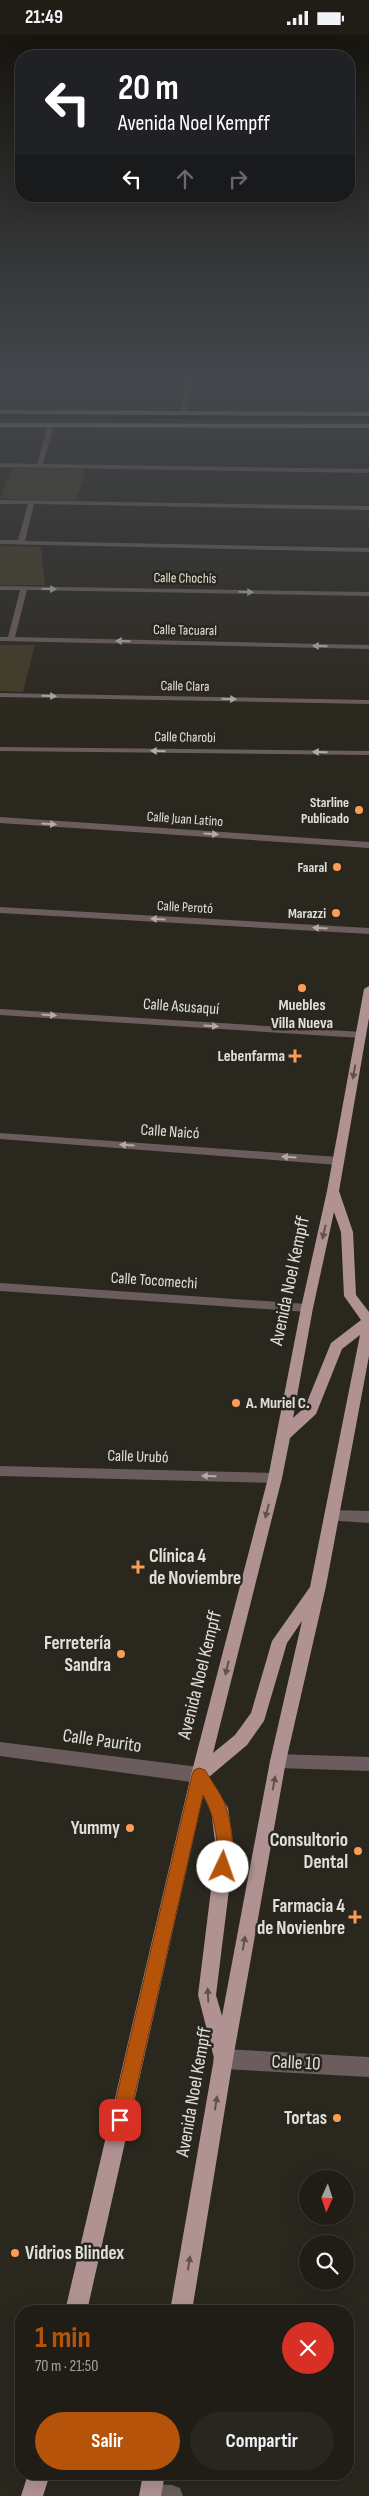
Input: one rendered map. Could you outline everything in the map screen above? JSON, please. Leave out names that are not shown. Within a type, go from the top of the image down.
[{"type":"main road","name":"Avenida Noel Kempff","points":[[77,2305],[199,1775],[285,1434],[307,1308],[334,1191],[369,989]]},
{"type":"main road","points":[[285,1434],[311,1411],[336,1346],[369,1321],[350,1296],[347,1232],[334,1191]]},
{"type":"main road","name":"Avenida Noel Kempff","points":[[182,2305],[223,2059],[278,1761],[318,1586],[369,1321]]},
{"type":"main road","points":[[223,2059],[207,1995],[225,1849],[219,1808],[199,1775],[241,1739],[258,1716],[280,1641],[318,1586]]},
{"type":"main road","points":[[32,2496],[37,2480]]},
{"type":"street","points":[[0,502],[369,508]]},
{"type":"street","points":[[21,543],[32,502]]},
{"type":"street","points":[[0,542],[369,550]]},
{"type":"street","name":"Calle Chochís","points":[[0,588],[369,594]]},
{"type":"street","points":[[11,639],[24,589]]},
{"type":"street","name":"Calle Tacuaral","points":[[0,639],[369,647]]},
{"type":"street","name":"Calle Clara","points":[[0,695],[369,702]]},
{"type":"street","name":"Calle Charobi","points":[[0,749],[369,753]]},
{"type":"street","name":"Calle Juan Latino","points":[[0,820],[369,845]]},
{"type":"street","name":"Calle Perotó","points":[[0,910],[369,931]]},
{"type":"street","name":"Calle Asusaquí","points":[[0,1012],[361,1035]]},
{"type":"street","name":"Calle Naicó","points":[[0,1135],[338,1161]]},
{"type":"street","name":"Calle Tocomechi","points":[[0,1287],[307,1308]]},
{"type":"street","name":"Calle Urubó","points":[[0,1471],[275,1478]]},
{"type":"street","points":[[331,1516],[369,1517]]},
{"type":"street","name":"Calle Paurito","points":[[0,1749],[199,1775]]},
{"type":"street","points":[[278,1761],[369,1764]]},
{"type":"street","name":"Calle 10","points":[[223,2059],[369,2067]]},
{"type":"shaded area","points":[[2,495],[78,495],[76,501],[0,499]]},
{"type":"shaded area","points":[[0,546],[41,547],[45,585],[0,585]]},
{"type":"shaded area","points":[[0,645],[35,645],[23,692],[0,691]]},
{"type":"place","name":"Starline Publicado","points":[[359,810]]},
{"type":"place","name":"Faaral","points":[[337,867]]},
{"type":"place","name":"Marazzi","points":[[336,913]]},
{"type":"place","name":"Muebles Villa Nueva","points":[[302,988]]},
{"type":"place","name":"Lebenfarma","points":[[295,1056]]},
{"type":"place","name":"A. Muriel C.","points":[[236,1403]]},
{"type":"place","name":"Clínica 4 de Noviembre","points":[[138,1567]]},
{"type":"place","name":"Ferretería Sandra","points":[[121,1654]]},
{"type":"place","name":"Yummy","points":[[130,1828]]},
{"type":"place","name":"Consultorio Dental","points":[[358,1851]]},
{"type":"place","name":"Farmacia 4 de Novienbre","points":[[355,1917]]},
{"type":"place","name":"Tortas","points":[[337,2118]]},
{"type":"place","name":"Vidrios Blindex","points":[[15,2253]]},
{"type":"route","points":[[120,2120],[199,1775],[219,1808],[225,1849],[223,1867]]}]
